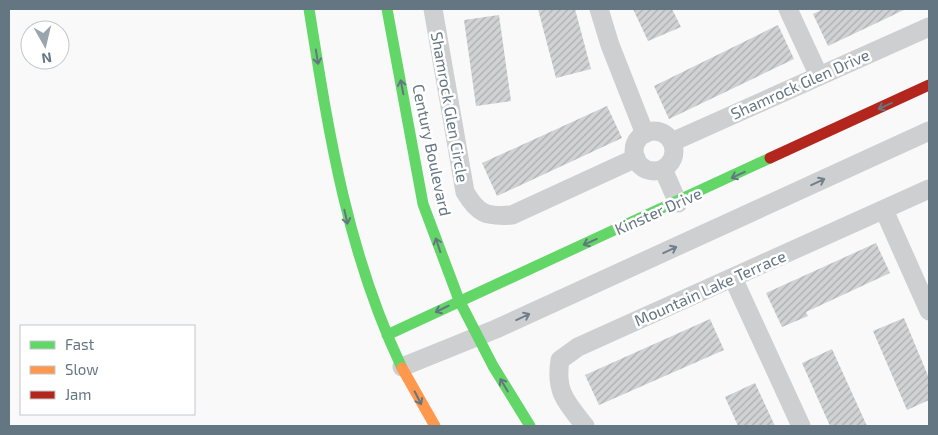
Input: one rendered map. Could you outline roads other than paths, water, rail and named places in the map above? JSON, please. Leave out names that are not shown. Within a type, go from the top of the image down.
[{"type":"street","points":[[309,9],[346,219],[370,296],[402,368],[422,407],[435,426]]},
{"type":"street","name":"Century Boulevard","points":[[387,9],[423,204],[459,300],[478,337],[530,426]]},
{"type":"street","name":"Shamrock Glen Circle","points":[[433,9],[465,192],[474,207],[491,216],[512,215],[636,158]]},
{"type":"street","points":[[599,9],[645,134]]},
{"type":"street","points":[[788,9],[819,76]]},
{"type":"street","name":"Shamrock Glen Drive","points":[[672,142],[929,27]]},
{"type":"street","name":"Kinster Drive","points":[[387,335],[459,300],[678,203],[929,85]]},
{"type":"street","points":[[402,368],[478,337],[929,131]]},
{"type":"street","points":[[658,132],[666,135],[672,142],[674,156],[663,169],[653,171],[647,169],[636,158],[636,143],[645,134],[658,132]]},
{"type":"street","points":[[663,169],[678,203]]},
{"type":"street","name":"Mountain Lake Terrace","points":[[585,426],[564,400],[557,378],[560,360],[578,347],[929,189]]},
{"type":"street","points":[[884,210],[929,311]]},
{"type":"street","points":[[733,278],[801,426]]}]
